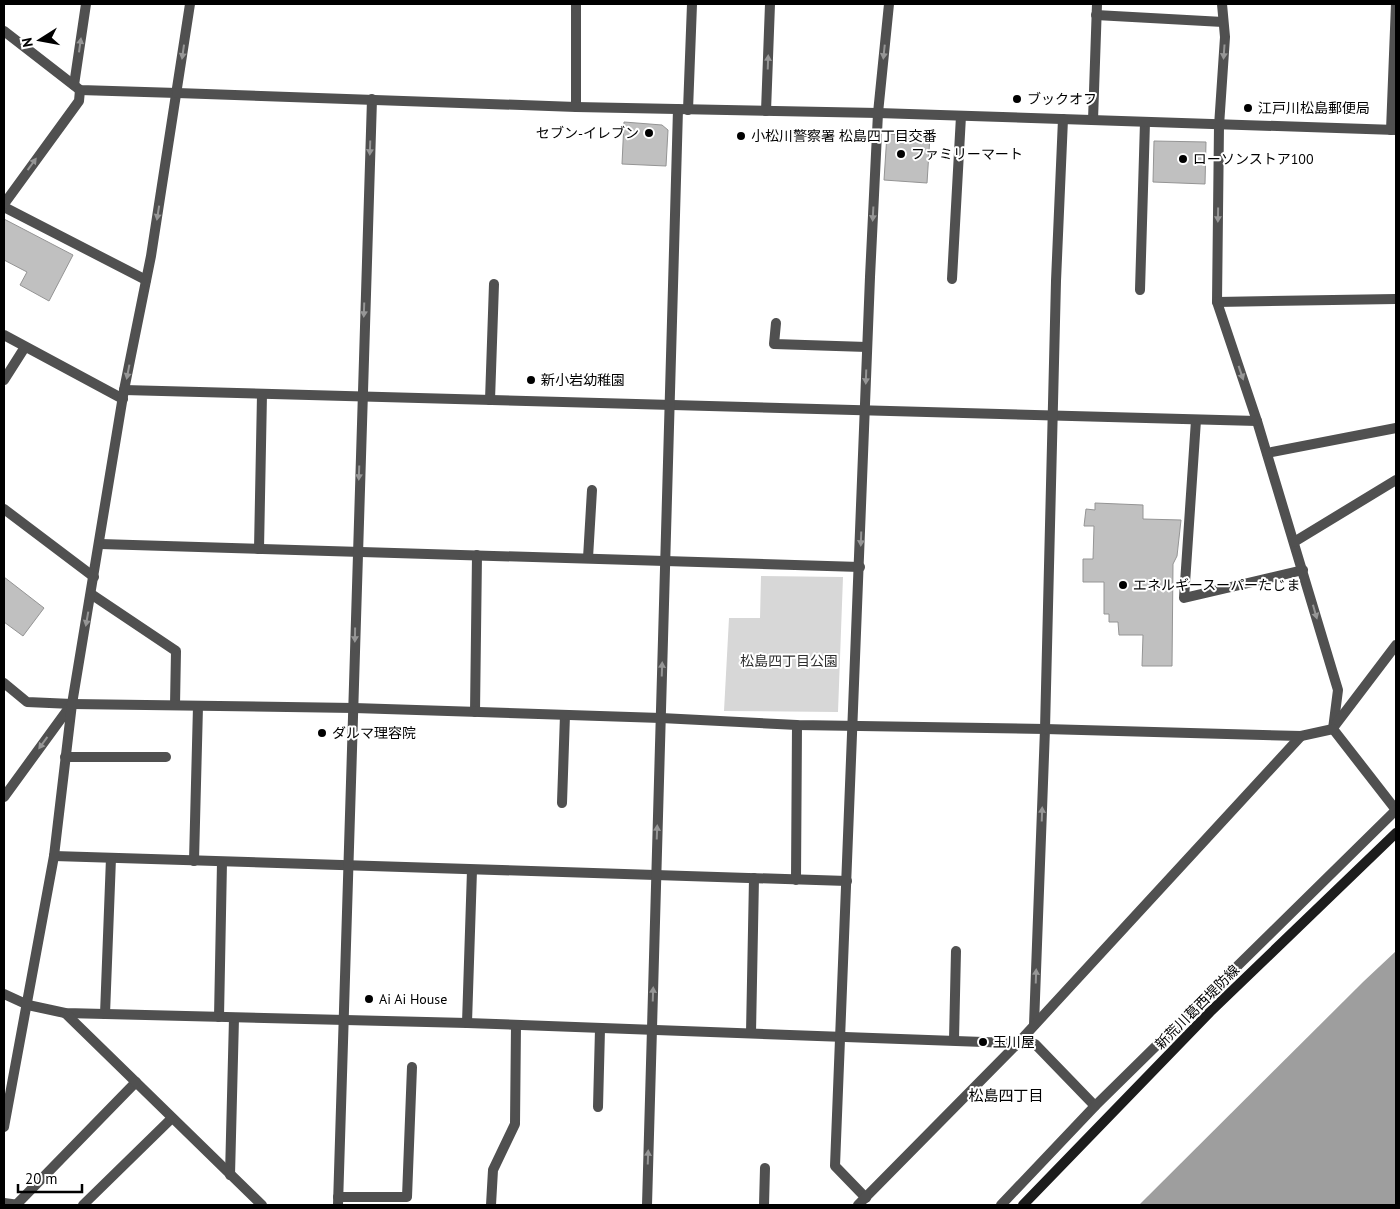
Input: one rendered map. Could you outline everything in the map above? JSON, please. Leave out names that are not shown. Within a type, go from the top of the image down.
[{"type":"main road","name":"新荒川葛西堤防線","points":[[1023,1205],[1210,1012],[1396,833]]},
{"type":"street","points":[[86,4],[77,88],[79,101],[4,205],[146,280]]},
{"type":"street","points":[[4,1127],[54,856],[72,704],[124,394],[146,280],[190,4]]},
{"type":"street","points":[[647,1205],[669,405],[683,110],[692,4]]},
{"type":"street","points":[[764,4],[770,4],[766,111]]},
{"type":"street","points":[[866,1198],[835,1166],[860,567],[867,347],[878,113],[889,4]]},
{"type":"street","points":[[1094,120],[1096,4]]},
{"type":"street","points":[[1001,1205],[1095,1106],[1396,810],[1333,729],[1338,690],[1267,453],[1217,302],[1219,126],[1225,37],[1222,4]]},
{"type":"street","points":[[4,32],[77,88],[576,107],[878,113],[1219,126],[1394,130],[1396,4]]},
{"type":"street","points":[[576,6],[576,107]]},
{"type":"street","points":[[1096,15],[1223,22]]},
{"type":"street","points":[[372,99],[356,552],[354,708],[338,1201],[407,1197],[412,1067]]},
{"type":"street","points":[[952,279],[961,116]]},
{"type":"street","points":[[1034,1025],[1045,728],[1056,281],[1063,119]]},
{"type":"street","points":[[1140,290],[1145,122]]},
{"type":"street","points":[[490,400],[494,284]]},
{"type":"street","points":[[1217,302],[1396,299]]},
{"type":"street","points":[[776,323],[774,344],[867,347]]},
{"type":"street","points":[[4,335],[25,347],[124,394],[262,394],[1257,421]]},
{"type":"street","points":[[4,380],[25,347]]},
{"type":"street","points":[[259,549],[262,394]]},
{"type":"street","points":[[1196,420],[1184,598],[1303,570]]},
{"type":"street","points":[[1267,453],[1396,428]]},
{"type":"street","points":[[1294,542],[1396,480]]},
{"type":"street","points":[[588,558],[592,490]]},
{"type":"street","points":[[5,513],[94,577]]},
{"type":"street","points":[[100,544],[860,567]]},
{"type":"street","points":[[475,712],[477,555]]},
{"type":"street","points":[[91,594],[176,650],[175,705]]},
{"type":"street","points":[[4,684],[28,702],[72,704],[354,708],[661,718],[797,725],[1045,728],[1301,736],[1333,729],[1396,645]]},
{"type":"street","points":[[4,797],[72,704]]},
{"type":"street","points":[[194,861],[198,706]]},
{"type":"street","points":[[562,803],[565,715]]},
{"type":"street","points":[[796,880],[797,725]]},
{"type":"street","points":[[858,1205],[1018,1042],[1301,736]]},
{"type":"street","points":[[65,758],[166,757]]},
{"type":"street","points":[[54,856],[847,881]]},
{"type":"street","points":[[105,1014],[111,858]]},
{"type":"street","points":[[219,1017],[222,862]]},
{"type":"street","points":[[467,1023],[472,870]]},
{"type":"street","points":[[751,1034],[754,878]]},
{"type":"street","points":[[954,1040],[956,951]]},
{"type":"street","points":[[4,994],[28,1005],[65,1013],[467,1023],[652,1031],[1018,1042],[1036,1044],[1095,1106]]},
{"type":"street","points":[[65,1013],[262,1205]]},
{"type":"street","points":[[230,1174],[234,1018]]},
{"type":"street","points":[[491,1205],[493,1170],[515,1124],[516,1025]]},
{"type":"street","points":[[598,1107],[600,1029]]},
{"type":"street","points":[[4,1203],[18,1205],[136,1082]]},
{"type":"street","points":[[83,1205],[172,1118]]},
{"type":"street","points":[[1041,1164],[1052,1174]]},
{"type":"street","points":[[764,1205],[766,1168]]},
{"type":"green space","name":"松島四丁目公園","points":[[761,576],[843,577],[838,712],[724,711],[729,618],[760,618]]},
{"type":"shaded area","points":[[1396,951],[1396,1205],[1139,1205],[1363,982]]},
{"type":"building","points":[[624,122],[662,125],[668,130],[666,166],[622,164]]},
{"type":"building","points":[[887,134],[930,136],[927,183],[884,180]]},
{"type":"building","points":[[1154,141],[1206,142],[1205,184],[1153,182]]},
{"type":"building","points":[[4,219],[73,255],[49,301],[20,285],[27,272],[4,260]]},
{"type":"building","points":[[1095,503],[1143,505],[1143,519],[1181,520],[1177,556],[1173,564],[1172,666],[1142,666],[1143,635],[1119,635],[1118,622],[1109,622],[1109,614],[1104,614],[1104,582],[1083,582],[1083,559],[1093,559],[1094,526],[1084,526],[1086,509],[1095,510]]},
{"type":"building","points":[[4,577],[44,608],[23,636],[4,622]]},
{"type":"place","name":"ブックオフ","points":[[1017,99]]},
{"type":"place","name":"江戸川松島郵便局","points":[[1248,108]]},
{"type":"place","name":"セブン-イレブン","points":[[649,133]]},
{"type":"place","name":"小松川警察署 松島四丁目交番","points":[[741,136]]},
{"type":"place","name":"ファミリーマート","points":[[901,154]]},
{"type":"place","name":"ローソンストア100","points":[[1183,159]]},
{"type":"place","name":"新小岩幼稚園","points":[[531,380]]},
{"type":"place","name":"エネルギースーパーたじま","points":[[1123,585]]},
{"type":"place","name":"ダルマ理容院","points":[[322,733]]},
{"type":"place","name":"Ai Ai House","points":[[369,999]]},
{"type":"place","name":"玉川屋","points":[[983,1042]]},
{"type":"district","name":"松島四丁目","points":[[1006,1095]]}]
